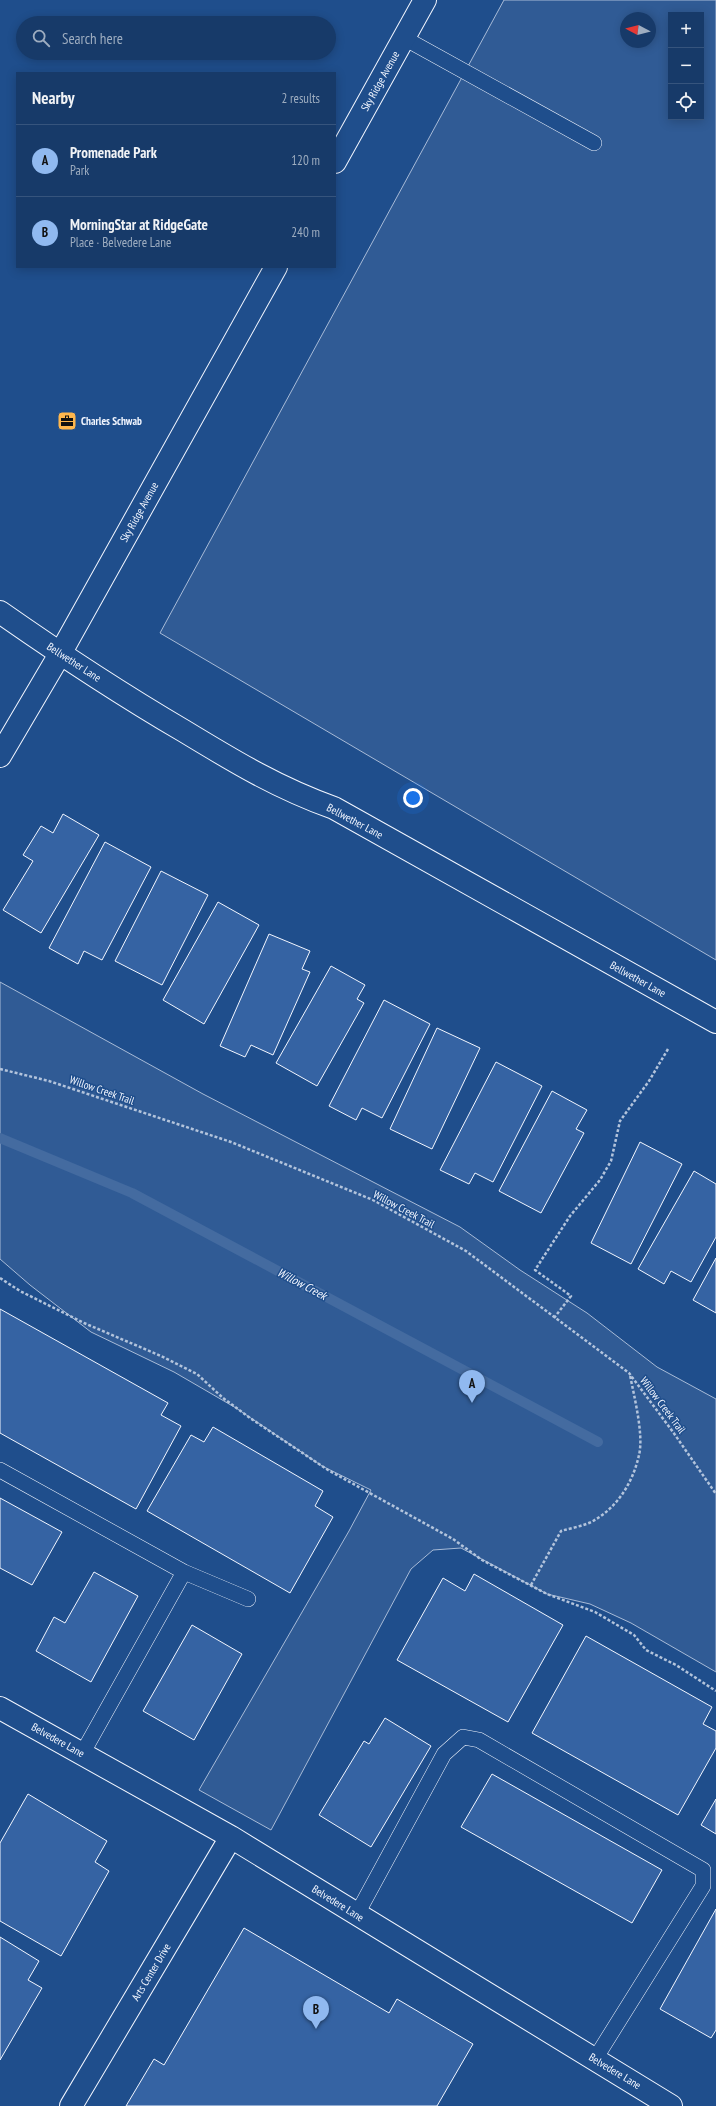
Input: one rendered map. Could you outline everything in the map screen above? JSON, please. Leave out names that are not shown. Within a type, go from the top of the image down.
[{"type":"street","name":"Sky Ridge Avenue","points":[[336,160],[425,0]]},
{"type":"street","name":"Sky Ridge Avenue","points":[[0,756],[60,654],[275,268]]},
{"type":"street","name":"Bellwether Lane","points":[[0,612],[60,654],[142,706],[258,776],[300,796],[334,808],[716,1022]]},
{"type":"street","name":"Belvedere Lane","points":[[0,1708],[230,1837],[671,2106]]},
{"type":"street","name":"Arts Center Drive","points":[[71,2106],[230,1837]]},
{"type":"lane","points":[[404,38],[594,142]]},
{"type":"lane","points":[[0,1470],[184,1572],[248,1600]]},
{"type":"lane","points":[[82,1754],[184,1572]]},
{"type":"lane","points":[[357,1914],[444,1754],[463,1737],[478,1740],[703,1870],[704,1886],[595,2060]]},
{"type":"path","points":[[554,1318],[571,1296],[535,1270],[570,1216],[600,1180],[611,1161],[620,1121],[649,1081],[668,1049]]},
{"type":"path","name":"Willow Creek Trail","points":[[0,1069],[49,1081],[230,1142],[373,1200],[466,1251],[629,1373],[673,1432],[716,1494]]},
{"type":"path","points":[[0,1278],[20,1291],[84,1323],[161,1356],[197,1374],[223,1398],[250,1418],[328,1470],[453,1538],[482,1560],[573,1605],[595,1612],[634,1635],[646,1650],[676,1665],[716,1691]]},
{"type":"path","points":[[531,1585],[561,1531],[592,1522],[612,1508],[628,1487],[640,1454],[638,1410],[629,1373]]},
{"type":"shaded area","points":[[504,0],[716,0],[716,960],[160,633]]},
{"type":"shaded area","points":[[0,982],[203,1094],[460,1227],[520,1270],[587,1313],[657,1367],[716,1399],[716,1672],[631,1623],[590,1604],[547,1594],[461,1548],[433,1550],[411,1569],[271,1830],[199,1790],[349,1531],[371,1490],[322,1466],[236,1408],[174,1372],[91,1332],[30,1285],[0,1259]]},
{"type":"building","points":[[63,814],[99,835],[41,933],[3,910],[33,861],[23,855],[41,826],[53,833]]},
{"type":"building","points":[[105,842],[151,867],[102,960],[84,951],[78,964],[49,948]]},
{"type":"building","points":[[161,871],[208,895],[162,985],[115,961]]},
{"type":"building","points":[[218,902],[259,925],[204,1024],[163,1000]]},
{"type":"building","points":[[269,934],[310,951],[302,969],[310,972],[273,1055],[251,1045],[245,1057],[220,1046]]},
{"type":"building","points":[[331,966],[365,985],[357,999],[364,1003],[317,1086],[276,1063]]},
{"type":"building","points":[[384,1000],[430,1024],[382,1118],[362,1108],[356,1120],[329,1106]]},
{"type":"building","points":[[437,1028],[480,1048],[432,1149],[390,1129]]},
{"type":"building","points":[[496,1062],[542,1086],[493,1182],[475,1173],[469,1184],[440,1170]]},
{"type":"building","points":[[552,1091],[587,1110],[576,1129],[584,1133],[541,1213],[499,1191]]},
{"type":"building","points":[[640,1142],[682,1164],[631,1264],[591,1243]]},
{"type":"building","points":[[694,1171],[716,1184],[716,1237],[691,1282],[671,1271],[664,1284],[638,1269]]},
{"type":"building","points":[[716,1258],[716,1313],[693,1300]]},
{"type":"building","points":[[0,1309],[168,1403],[161,1415],[181,1426],[136,1509],[0,1433]]},
{"type":"building","points":[[213,1427],[323,1491],[315,1506],[333,1517],[290,1593],[147,1511],[191,1435],[204,1442]]},
{"type":"building","points":[[0,1498],[62,1532],[32,1585],[0,1568]]},
{"type":"building","points":[[94,1572],[138,1596],[91,1682],[36,1651],[54,1617],[65,1623]]},
{"type":"building","points":[[474,1574],[563,1625],[508,1722],[397,1660],[443,1578],[465,1591]]},
{"type":"building","points":[[192,1625],[242,1654],[194,1740],[143,1711]]},
{"type":"building","points":[[586,1636],[712,1707],[703,1724],[716,1731],[716,1748],[678,1815],[532,1733]]},
{"type":"building","points":[[385,1718],[431,1746],[371,1847],[319,1815],[364,1741],[369,1744]]},
{"type":"building","points":[[492,1774],[662,1870],[632,1923],[461,1827]]},
{"type":"building","points":[[28,1794],[107,1841],[95,1862],[109,1871],[61,1956],[0,1921],[0,1843]]},
{"type":"building","points":[[716,1799],[716,1834],[701,1825]]},
{"type":"building","points":[[716,1909],[716,2030],[711,2038],[660,2009]]},
{"type":"building","points":[[244,1928],[389,2013],[397,1999],[473,2044],[437,2106],[126,2106],[154,2059],[164,2065]]},
{"type":"building","points":[[0,1937],[39,1961],[28,1980],[42,1988],[0,2060]]},
{"type":"waterway","name":"Willow Creek","points":[[0,1138],[132,1193],[598,1442]]},
{"type":"place","name":"Charles Schwab","points":[[67,421]]},
{"type":"place","name":"Promenade Park","points":[[472,1403]]},
{"type":"place","name":"MorningStar at RidgeGate","points":[[316,2029]]}]
